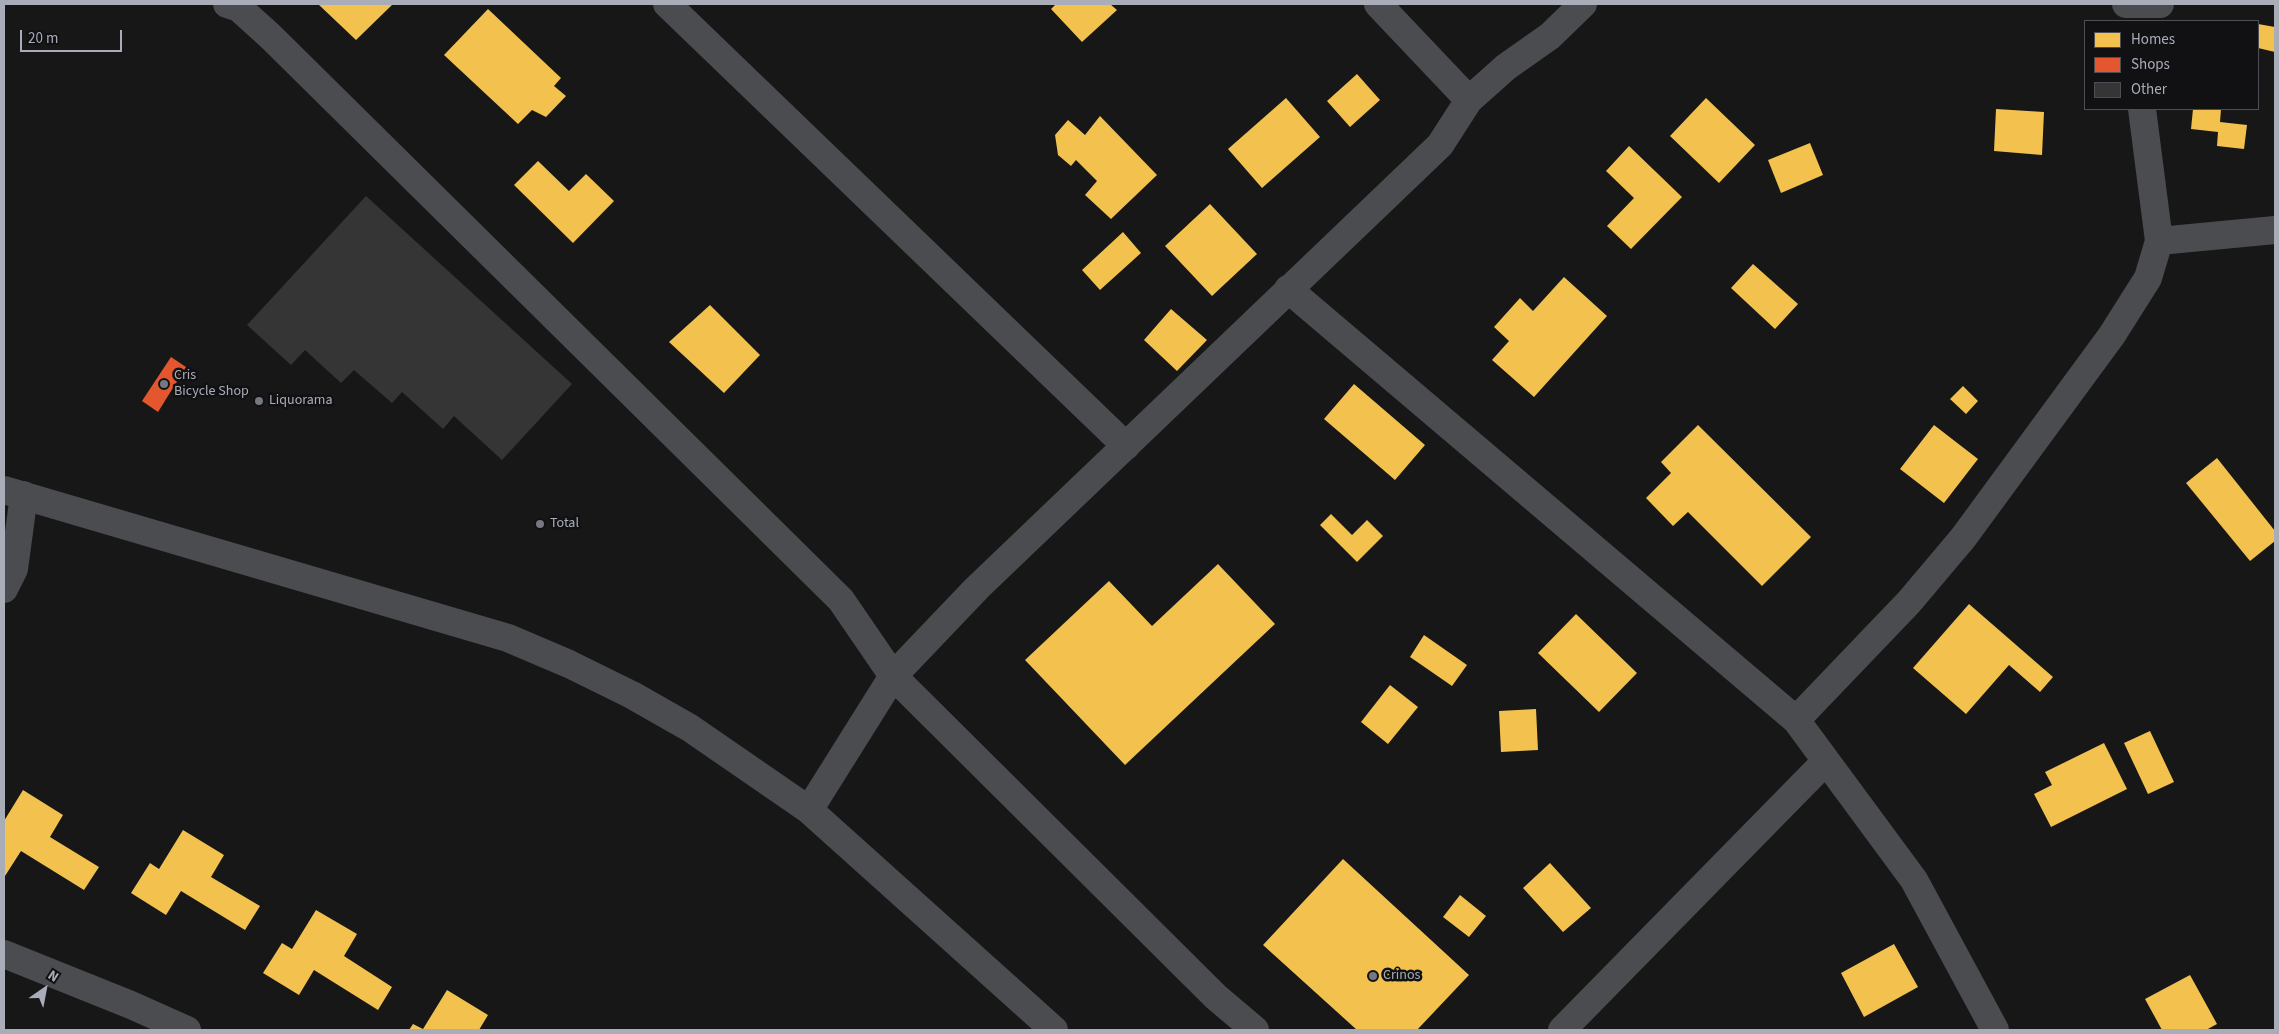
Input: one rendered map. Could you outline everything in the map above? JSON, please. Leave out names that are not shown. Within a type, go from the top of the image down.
[{"type":"street","points":[[667,4],[1126,446]]},
{"type":"street","points":[[1378,4],[1469,100]]},
{"type":"street","points":[[809,810],[893,676],[977,588],[1440,144],[1469,100],[1506,67],[1550,36],[1583,4]]},
{"type":"street","points":[[2129,10],[2160,4]]},
{"type":"street","points":[[237,5],[841,600],[893,676],[1216,997],[1255,1030]]},
{"type":"street","points":[[1796,720],[1909,602],[1963,538],[2112,335],[2148,278],[2159,241],[2142,110]]},
{"type":"street","points":[[2159,241],[2275,230]]},
{"type":"street","points":[[1288,289],[1796,720],[1914,880],[1995,1030]]},
{"type":"street","points":[[4,589],[14,569],[14,492],[508,638],[569,664],[632,695],[690,728],[809,810],[1054,1030]]},
{"type":"street","points":[[1562,1030],[1826,761]]},
{"type":"street","points":[[4,954],[131,1005],[187,1030]]},
{"type":"building: Homes","points":[[318,4],[393,4],[356,40]]},
{"type":"building: Homes","points":[[1056,4],[1110,4],[1117,10],[1082,42],[1051,9]]},
{"type":"building: Homes","points":[[488,9],[561,78],[554,86],[566,96],[546,117],[532,110],[518,124],[444,55]]},
{"type":"building: Homes","points":[[2259,24],[2275,27],[2275,52],[2259,48]]},
{"type":"building: Homes","points":[[1357,74],[1380,100],[1350,127],[1327,101]]},
{"type":"building: Homes","points":[[1286,98],[1320,137],[1262,188],[1228,149]]},
{"type":"building: Homes","points":[[1706,98],[1755,145],[1719,183],[1670,136]]},
{"type":"building: Homes","points":[[1996,109],[2044,112],[2042,155],[1994,151]]},
{"type":"building: Homes","points":[[2193,110],[2221,110],[2220,122],[2247,125],[2244,149],[2217,146],[2218,132],[2191,129]]},
{"type":"building: Homes","points":[[1100,116],[1157,175],[1111,219],[1085,195],[1097,181],[1076,160],[1071,166],[1058,155],[1055,135],[1068,120],[1085,135]]},
{"type":"building: Homes","points":[[1810,143],[1823,175],[1781,193],[1768,160]]},
{"type":"building: Homes","points":[[1629,146],[1682,197],[1631,249],[1607,226],[1634,198],[1606,171]]},
{"type":"building: Homes","points":[[538,161],[569,191],[586,174],[614,201],[573,243],[514,185]]},
{"type":"building: Homes","points":[[1210,204],[1257,254],[1212,296],[1165,246]]},
{"type":"building: Homes","points":[[1123,232],[1141,253],[1100,290],[1082,270]]},
{"type":"building: Homes","points":[[1753,264],[1798,304],[1775,329],[1731,288]]},
{"type":"building: Homes","points":[[1564,277],[1607,316],[1534,397],[1492,360],[1509,341],[1494,327],[1520,298],[1533,311]]},
{"type":"building: Homes","points":[[710,305],[760,355],[724,393],[669,342]]},
{"type":"building: Homes","points":[[1171,309],[1207,340],[1177,371],[1144,340]]},
{"type":"building: Homes","points":[[1354,384],[1425,445],[1395,480],[1324,419]]},
{"type":"building: Homes","points":[[1963,386],[1978,401],[1966,414],[1950,399]]},
{"type":"building: Homes","points":[[1698,425],[1811,537],[1762,586],[1688,512],[1673,526],[1646,498],[1671,473],[1661,462]]},
{"type":"building: Homes","points":[[1934,425],[1978,459],[1944,503],[1900,469]]},
{"type":"building: Homes","points":[[2217,458],[2275,531],[2275,541],[2250,561],[2186,483]]},
{"type":"building: Homes","points":[[1331,514],[1352,535],[1367,520],[1383,536],[1357,562],[1320,525]]},
{"type":"building: Homes","points":[[1218,564],[1275,624],[1125,765],[1025,660],[1109,581],[1152,626]]},
{"type":"building: Homes","points":[[1969,604],[2053,677],[2040,692],[2009,665],[1966,714],[1913,668]]},
{"type":"building: Homes","points":[[1576,614],[1637,673],[1599,712],[1538,653]]},
{"type":"building: Homes","points":[[1424,635],[1467,665],[1452,686],[1410,657]]},
{"type":"building: Homes","points":[[1390,685],[1418,707],[1388,744],[1361,722]]},
{"type":"building: Homes","points":[[1536,709],[1538,750],[1501,752],[1499,711]]},
{"type":"building: Homes","points":[[2150,731],[2174,782],[2148,794],[2124,743]]},
{"type":"building: Homes","points":[[2104,743],[2127,789],[2051,827],[2034,794],[2052,785],[2045,772]]},
{"type":"building: Homes","points":[[23,790],[63,815],[50,837],[99,867],[84,890],[21,851],[4,875],[4,821]]},
{"type":"building: Homes","points":[[183,830],[224,855],[211,877],[260,906],[245,930],[181,891],[166,915],[131,893],[150,863],[159,869]]},
{"type":"building: Homes","points":[[1343,859],[1469,975],[1417,1030],[1357,1030],[1263,945]]},
{"type":"building: Homes","points":[[1550,863],[1591,908],[1563,932],[1523,888]]},
{"type":"building: Homes","points":[[1460,895],[1486,916],[1469,937],[1443,917]]},
{"type":"building: Homes","points":[[316,910],[357,934],[344,956],[392,987],[378,1010],[314,970],[299,995],[263,973],[282,943],[292,949]]},
{"type":"building: Homes","points":[[1894,944],[1918,987],[1864,1017],[1841,973]]},
{"type":"building: Homes","points":[[2190,975],[2217,1024],[2206,1030],[2162,1030],[2145,999]]},
{"type":"building: Homes","points":[[447,990],[488,1015],[479,1030],[409,1030],[413,1024],[423,1029]]},
{"type":"building: Shops","name":"Cris Bicycle Shop","points":[[171,357],[186,367],[158,412],[142,401]]},
{"type":"building: Other","points":[[366,196],[572,384],[502,460],[454,416],[443,429],[402,392],[392,403],[354,370],[341,383],[305,350],[291,365],[247,325]]},
{"type":"place","name":"Cris Bicycle Shop","points":[[164,384]]},
{"type":"place","name":"Liquorama","points":[[259,401]]},
{"type":"place","name":"Total","points":[[540,524]]},
{"type":"place","name":"Crinos","points":[[1373,976]]}]
